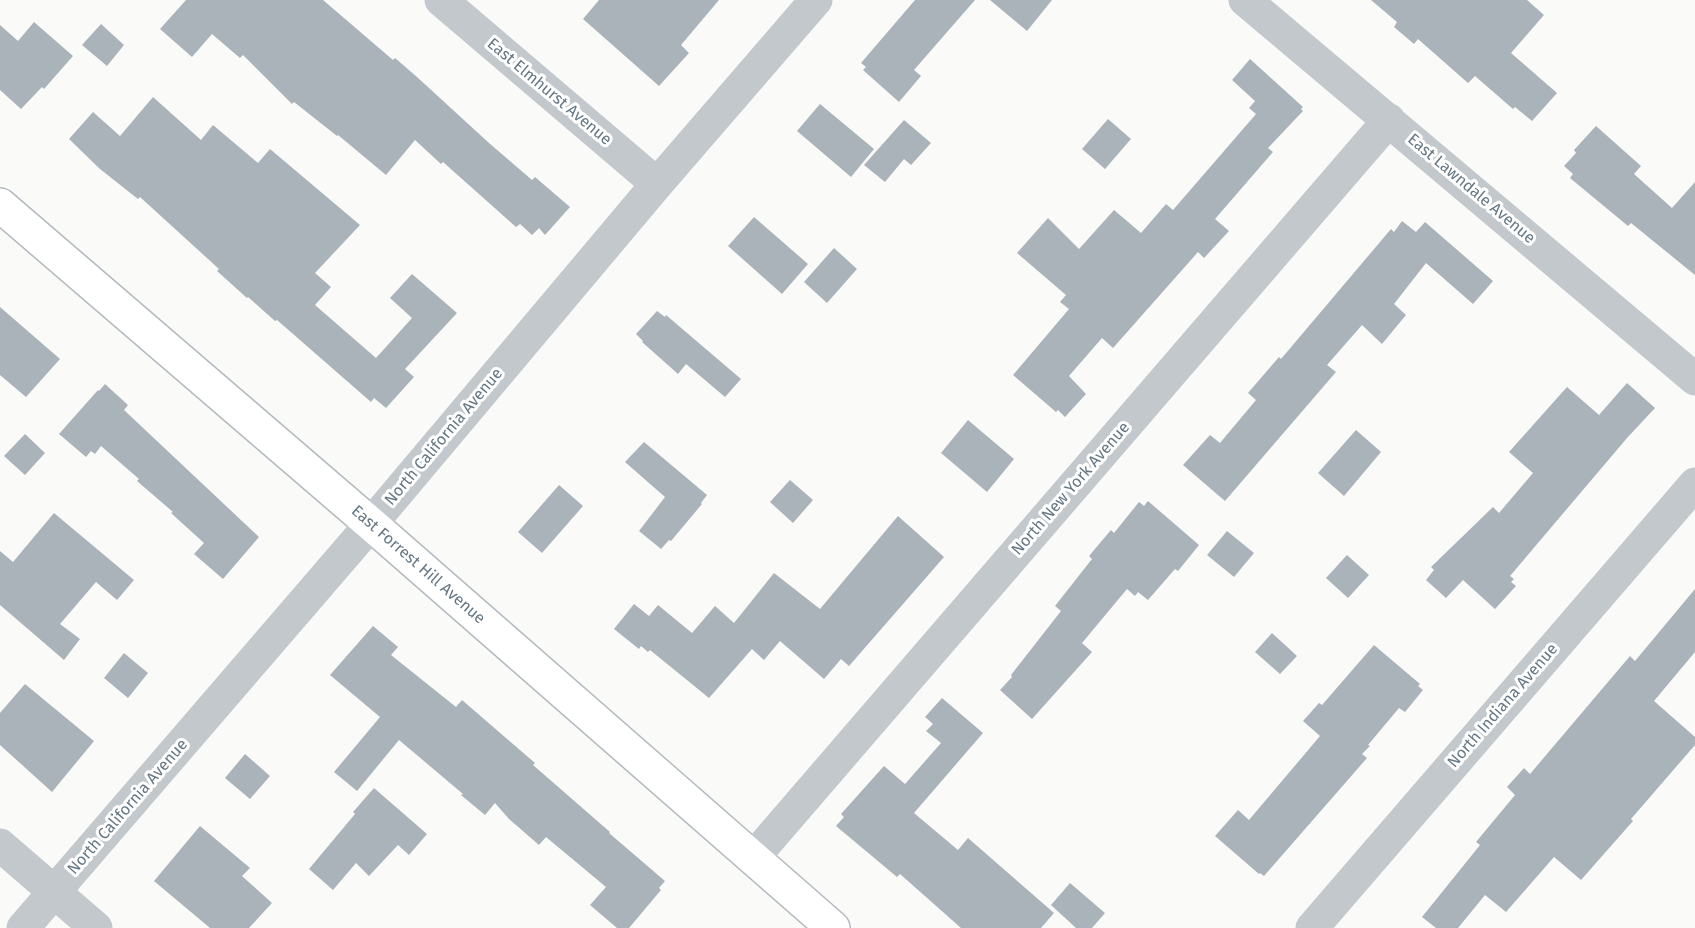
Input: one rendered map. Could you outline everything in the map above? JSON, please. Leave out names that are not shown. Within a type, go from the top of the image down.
[{"type":"main road","name":"East Forrest Hill Avenue","points":[[0,205],[371,524],[833,928]]},
{"type":"street","name":"East Elmhurst Avenue","points":[[441,0],[657,184]]},
{"type":"street","name":"North California Avenue","points":[[23,928],[371,524],[657,184],[816,0]]},
{"type":"street","name":"East Lawndale Avenue","points":[[1245,0],[1695,380]]},
{"type":"street","name":"North New York Avenue","points":[[753,858],[1389,120]]},
{"type":"street","name":"North Indiana Avenue","points":[[1312,928],[1695,484]]},
{"type":"street","points":[[0,845],[96,928]]},
{"type":"building","points":[[186,0],[323,0],[393,60],[395,58],[532,180],[535,177],[570,207],[545,235],[539,228],[532,235],[520,224],[516,227],[415,140],[386,175],[338,135],[294,102],[292,104],[243,55],[240,58],[212,34],[192,57],[160,29]]},
{"type":"building","points":[[599,0],[719,0],[681,45],[689,53],[659,86],[583,19]]},
{"type":"building","points":[[915,0],[975,0],[914,70],[921,76],[899,102],[863,70],[866,67],[861,63]]},
{"type":"building","points":[[990,0],[1052,0],[1027,31]]},
{"type":"building","points":[[1371,0],[1527,0],[1544,15],[1511,53],[1557,93],[1532,121],[1515,107],[1513,109],[1475,76],[1468,83],[1418,39],[1414,44],[1394,27],[1397,22]]},
{"type":"building","points":[[34,22],[73,56],[44,89],[42,87],[21,109],[0,90],[0,25],[18,41]]},
{"type":"building","points":[[101,24],[124,45],[107,66],[82,45]]},
{"type":"building","points":[[1250,59],[1303,107],[1301,109],[1303,111],[1268,148],[1273,152],[1215,219],[1229,231],[1204,258],[1198,252],[1113,348],[1102,338],[1069,376],[1086,394],[1065,417],[1013,375],[1069,309],[1060,302],[1066,295],[1017,253],[1048,218],[1079,249],[1114,210],[1141,233],[1166,204],[1173,210],[1256,114],[1249,108],[1255,101],[1232,80]]},
{"type":"building","points":[[153,97],[201,140],[213,125],[258,163],[270,149],[360,225],[315,273],[331,287],[315,305],[376,358],[412,318],[390,298],[412,274],[457,313],[405,369],[414,377],[386,408],[374,398],[371,402],[277,320],[275,321],[247,298],[217,271],[219,269],[140,197],[138,199],[100,169],[69,139],[93,112],[120,136]]},
{"type":"building","points":[[820,104],[874,149],[851,177],[797,131]]},
{"type":"building","points":[[1108,119],[1131,139],[1105,169],[1082,149]]},
{"type":"building","points":[[904,120],[931,143],[911,165],[904,159],[885,182],[864,165]]},
{"type":"building","points":[[1596,126],[1641,166],[1634,174],[1672,208],[1695,182],[1695,275],[1631,223],[1628,226],[1570,178],[1573,174],[1564,166],[1576,153],[1574,150]]},
{"type":"building","points":[[754,217],[808,264],[782,294],[728,246]]},
{"type":"building","points":[[1402,221],[1416,232],[1425,222],[1493,281],[1473,304],[1426,263],[1394,304],[1406,315],[1382,344],[1362,325],[1327,365],[1336,372],[1225,501],[1183,465],[1210,435],[1220,443],[1256,400],[1248,393],[1279,357],[1281,359],[1391,229],[1394,232]]},
{"type":"building","points":[[834,248],[857,269],[827,303],[804,282]]},
{"type":"building","points":[[0,307],[60,359],[26,397],[0,375]]},
{"type":"building","points":[[657,311],[665,317],[666,315],[741,379],[725,397],[686,364],[678,374],[642,342],[636,334]]},
{"type":"building","points":[[1627,383],[1655,408],[1510,576],[1514,579],[1511,582],[1516,586],[1495,609],[1463,580],[1446,598],[1426,580],[1434,570],[1431,567],[1493,507],[1499,513],[1533,473],[1509,452],[1567,387],[1599,415]]},
{"type":"building","points":[[105,384],[128,405],[124,410],[259,537],[223,579],[194,554],[204,543],[137,481],[139,479],[101,446],[95,454],[91,451],[86,457],[59,434]]},
{"type":"building","points":[[968,420],[1014,459],[987,492],[941,453]]},
{"type":"building","points":[[1356,430],[1381,452],[1344,496],[1318,473]]},
{"type":"building","points":[[25,434],[45,453],[25,475],[4,456]]},
{"type":"building","points":[[644,442],[707,495],[671,541],[669,540],[661,549],[639,531],[665,497],[625,462]]},
{"type":"building","points":[[790,480],[813,500],[793,523],[770,502]]},
{"type":"building","points":[[559,485],[583,506],[542,553],[518,532]]},
{"type":"building","points":[[1148,501],[1199,545],[1178,571],[1175,569],[1148,600],[1138,592],[1135,596],[1127,589],[1082,643],[1092,652],[1032,719],[1000,690],[1061,611],[1055,606],[1092,559],[1089,556],[1111,530],[1114,533],[1139,502],[1144,506]]},
{"type":"building","points":[[54,513],[134,580],[117,600],[96,582],[60,624],[80,639],[64,660],[0,605],[0,551],[13,562]]},
{"type":"building","points":[[898,516],[944,557],[849,666],[841,659],[824,679],[780,641],[764,660],[752,649],[709,698],[650,650],[648,652],[641,646],[639,649],[614,629],[634,604],[649,616],[658,605],[692,633],[715,606],[734,623],[774,573],[820,609]]},
{"type":"building","points":[[1227,531],[1254,553],[1234,577],[1207,555]]},
{"type":"building","points":[[1347,555],[1369,575],[1348,598],[1326,578]]},
{"type":"building","points":[[1695,589],[1695,652],[1654,701],[1695,737],[1695,745],[1631,819],[1633,821],[1581,880],[1554,857],[1506,912],[1485,895],[1458,928],[1436,928],[1422,917],[1480,845],[1476,842],[1515,795],[1507,787],[1524,768],[1530,774],[1630,656],[1635,661]]},
{"type":"building","points":[[373,626],[398,647],[391,655],[456,707],[462,700],[665,881],[659,888],[661,890],[629,928],[617,928],[590,905],[606,887],[546,837],[539,845],[509,819],[495,803],[485,815],[399,740],[357,791],[334,772],[380,717],[330,675]]},
{"type":"building","points":[[1272,633],[1297,656],[1280,674],[1255,652]]},
{"type":"building","points":[[1374,645],[1420,684],[1418,686],[1423,690],[1405,712],[1399,708],[1362,754],[1367,758],[1264,876],[1259,874],[1215,836],[1238,810],[1249,820],[1320,736],[1303,721],[1319,703],[1322,705]]},
{"type":"building","points":[[124,653],[148,673],[128,698],[104,678]]},
{"type":"building","points":[[25,684],[94,741],[52,792],[0,745],[0,713]]},
{"type":"building","points":[[942,698],[983,733],[914,813],[958,850],[968,838],[1054,913],[1041,928],[961,928],[900,874],[897,877],[836,826],[844,817],[841,814],[884,766],[905,784],[941,743],[926,731],[933,724],[925,717]]},
{"type":"building","points":[[245,754],[270,776],[250,799],[225,778]]},
{"type":"building","points":[[374,788],[427,834],[409,855],[398,845],[369,876],[356,863],[333,890],[309,869]]},
{"type":"building","points":[[200,826],[250,868],[242,876],[272,903],[249,928],[210,928],[154,881]]},
{"type":"building","points":[[1070,883],[1105,913],[1092,928],[1076,928],[1051,905]]}]
